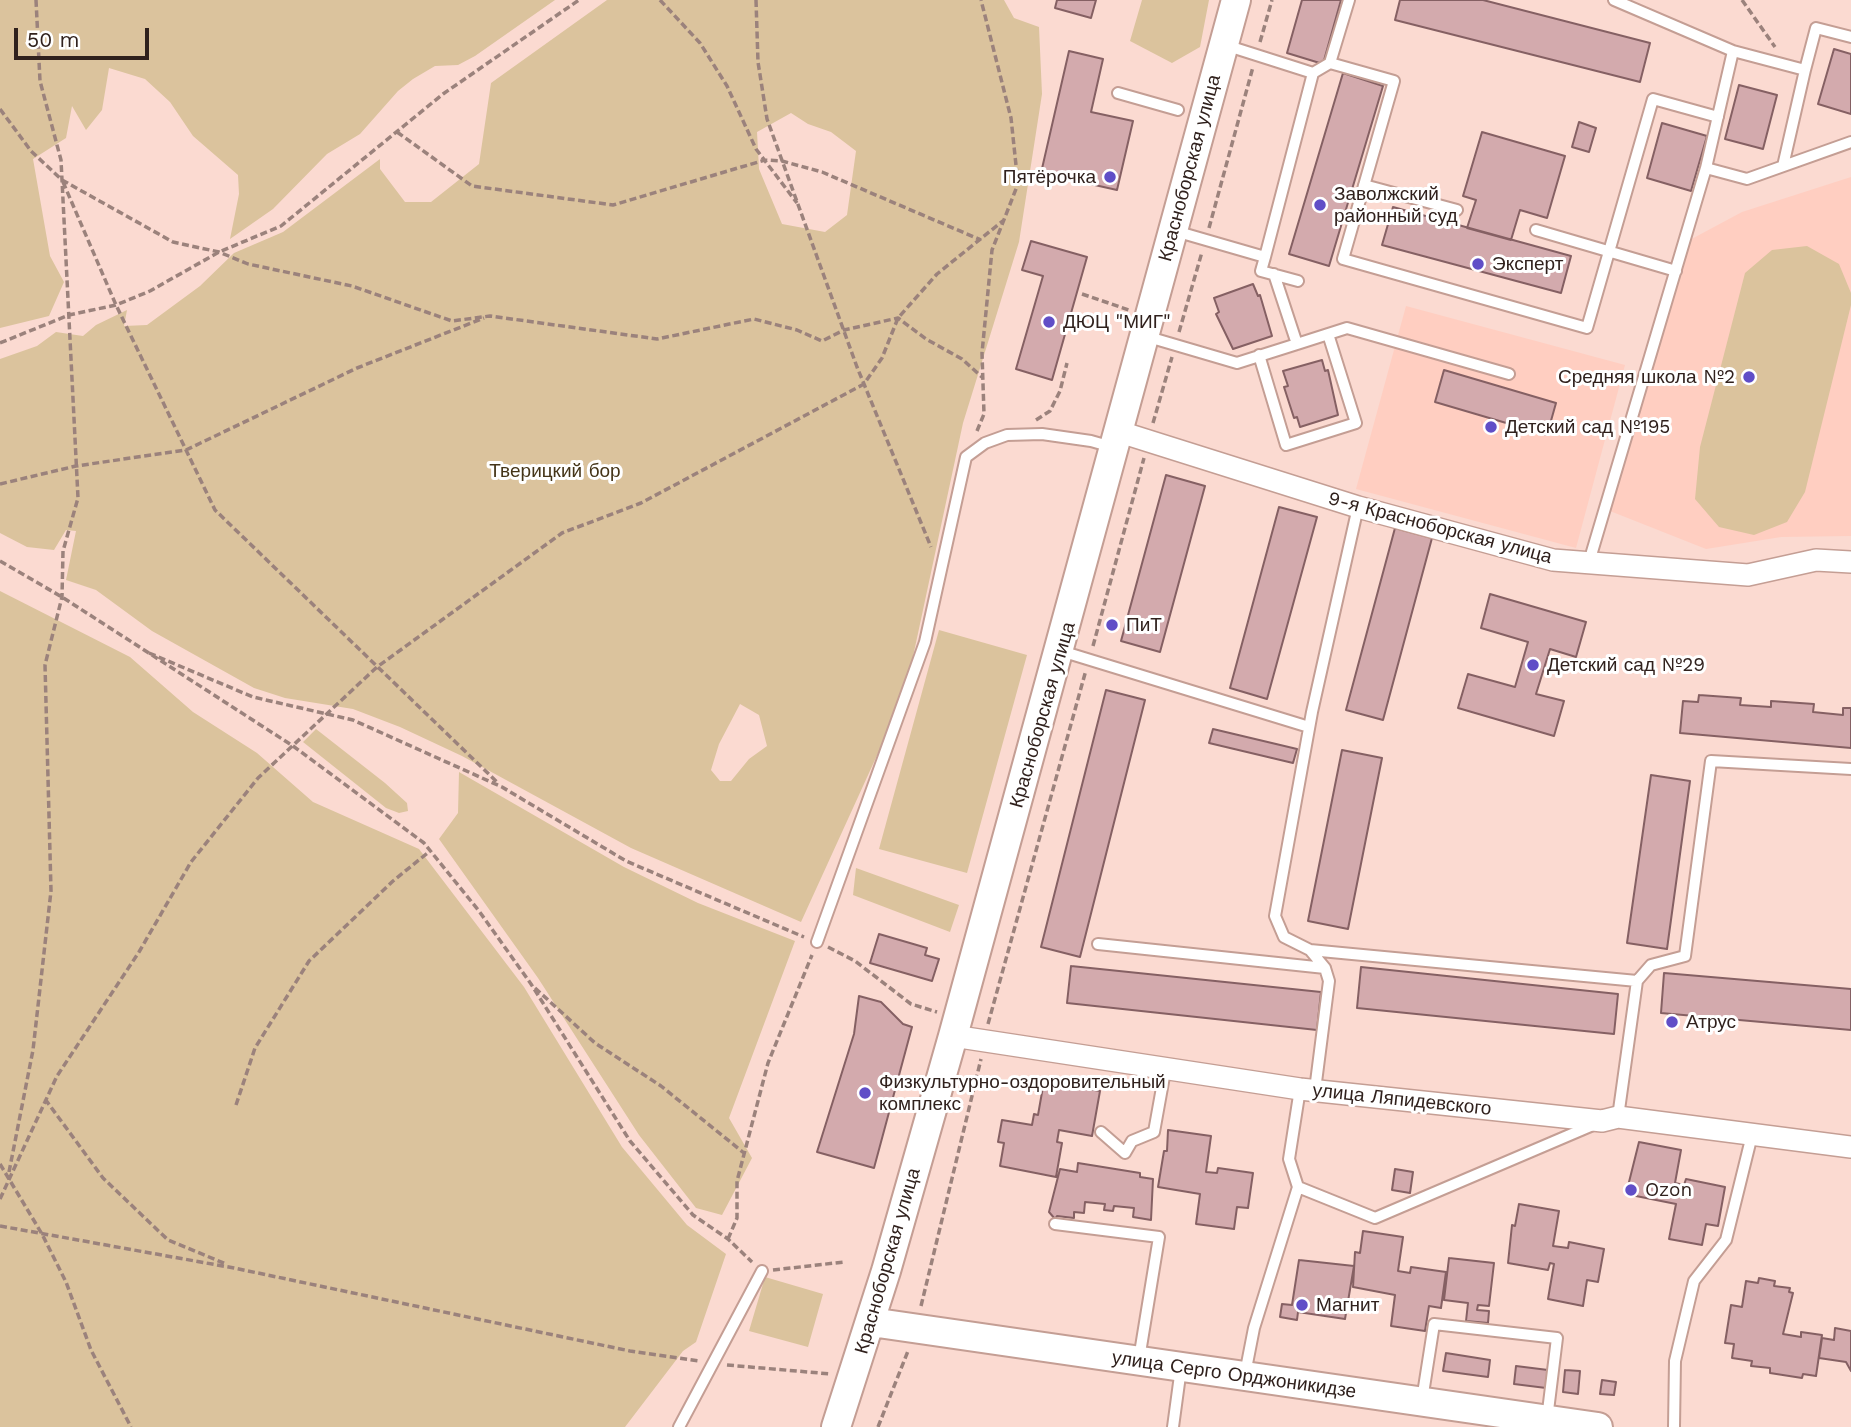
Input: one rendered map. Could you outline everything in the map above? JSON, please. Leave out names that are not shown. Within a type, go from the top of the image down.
[{"type":"street","name":"Красноборская улица","points":[[836,1427],[871,1322],[946,1024],[1061,651],[1236,0]]},
{"type":"street","name":"9-я Красноборская улица","points":[[1120,432],[1358,507],[1553,560],[1748,575],[1816,560],[1851,562]]},
{"type":"street","name":"улица Ляпидевского","points":[[946,1024],[986,1041],[1165,1071],[1307,1090],[1610,1119],[1851,1147]]},
{"type":"street","name":"улица Серго Орджоникидзе","points":[[871,1322],[1422,1402],[1514,1421],[1547,1419],[1598,1427]]},
{"type":"lane","points":[[1298,281],[1261,271],[1313,73],[1331,63],[1349,0]]},
{"type":"lane","points":[[1614,0],[1733,51],[1805,70]]},
{"type":"lane","points":[[1783,166],[1816,28],[1851,37]]},
{"type":"lane","points":[[1224,44],[1313,73]]},
{"type":"lane","points":[[1589,562],[1706,168],[1733,51]]},
{"type":"lane","points":[[1331,63],[1394,81],[1343,258],[1587,328],[1653,99],[1718,117]]},
{"type":"lane","points":[[1118,93],[1178,110]]},
{"type":"lane","points":[[1706,168],[1747,179],[1851,142]]},
{"type":"lane","points":[[1364,185],[1457,210]]},
{"type":"lane","points":[[1536,229],[1675,271]]},
{"type":"lane","points":[[1173,230],[1265,257]]},
{"type":"lane","points":[[1274,274],[1297,344]]},
{"type":"lane","points":[[1148,326],[1176,345],[1237,363],[1347,328],[1509,374]]},
{"type":"lane","points":[[1259,355],[1286,445],[1356,423],[1328,334]]},
{"type":"lane","points":[[817,942],[925,642],[966,457],[985,443],[1007,435],[1042,434],[1105,445],[1108,450],[1085,534],[1089,547]]},
{"type":"lane","points":[[1358,507],[1309,727],[1275,916],[1284,937],[1310,950],[1637,981]]},
{"type":"lane","points":[[1061,651],[1309,727]]},
{"type":"lane","points":[[1298,1187],[1375,1218],[1610,1119],[1637,981],[1651,965],[1685,956],[1711,761],[1851,769]]},
{"type":"lane","points":[[1098,944],[1325,968]]},
{"type":"lane","points":[[1244,1377],[1254,1328],[1298,1187],[1289,1159],[1307,1090],[1329,981],[1325,968],[1310,950]]},
{"type":"lane","points":[[1101,1132],[1125,1153],[1132,1141],[1154,1132],[1165,1071]]},
{"type":"lane","points":[[1674,1427],[1675,1361],[1694,1281],[1726,1240],[1752,1135]]},
{"type":"lane","points":[[1055,1224],[1159,1237],[1139,1362]]},
{"type":"lane","points":[[679,1427],[762,1271]]},
{"type":"lane","points":[[1422,1402],[1434,1324],[1557,1338],[1547,1419]]},
{"type":"lane","points":[[1173,1427],[1181,1368]]},
{"type":"path","points":[[8,1178],[33,1050],[51,891],[45,665],[62,597],[63,551],[78,498],[61,160],[40,81],[36,0]]},
{"type":"path","points":[[0,343],[69,315],[116,305],[150,292],[219,252],[281,226],[443,94],[579,0]]},
{"type":"path","points":[[660,0],[700,43],[727,86],[765,160],[800,206]]},
{"type":"path","points":[[756,0],[758,62],[767,119],[864,384],[940,568]]},
{"type":"path","points":[[966,457],[984,414],[982,353],[992,250],[1018,184],[1011,118],[981,0]]},
{"type":"path","points":[[878,1427],[914,1330],[938,1244],[986,1041],[1148,441],[1272,0]]},
{"type":"path","points":[[1742,0],[1787,65]]},
{"type":"path","points":[[0,109],[31,151],[62,180],[173,242],[219,252],[248,264],[352,286],[452,321],[490,316],[657,339],[754,319],[797,330],[822,341],[844,330],[898,318],[926,339],[962,359],[983,377]]},
{"type":"path","points":[[396,132],[472,186],[613,205],[765,160],[782,161],[822,172],[981,240]]},
{"type":"path","points":[[62,180],[116,305],[215,510],[502,787]]},
{"type":"path","points":[[0,1199],[57,1076],[139,952],[191,862],[258,778],[377,667],[562,533],[641,503],[864,384],[883,358],[898,318],[937,274],[1004,220]]},
{"type":"path","points":[[1082,294],[1148,326]]},
{"type":"path","points":[[0,484],[76,466],[186,450],[357,368],[490,316]]},
{"type":"path","points":[[1007,435],[1050,411],[1060,391],[1067,363]]},
{"type":"path","points":[[0,561],[62,597],[137,648],[293,746],[430,851],[479,911],[531,984],[630,1141],[693,1214],[728,1239],[762,1271],[844,1262]]},
{"type":"path","points":[[137,648],[253,697],[353,720],[502,787],[626,861],[817,942],[855,961],[911,1004],[946,1024]]},
{"type":"path","points":[[236,1105],[255,1048],[309,961],[430,851]]},
{"type":"path","points":[[728,1239],[737,1218],[737,1181],[768,1063],[817,942]]},
{"type":"path","points":[[531,984],[595,1043],[661,1086],[744,1153]]},
{"type":"path","points":[[46,1099],[103,1178],[168,1240],[234,1268]]},
{"type":"path","points":[[0,1164],[42,1234],[66,1282],[91,1350],[131,1427]]},
{"type":"path","points":[[0,1226],[234,1268],[630,1351],[713,1363],[855,1376]]},
{"type":"shaded area","name":"Средняя школа №2","points":[[1851,177],[1851,536],[1781,537],[1706,549],[1610,511],[1686,242],[1742,212]]},
{"type":"shaded area","name":"Детский сад №195","points":[[1406,306],[1625,365],[1576,548],[1356,489]]},
{"type":"green space","points":[[0,0],[555,0],[475,56],[458,65],[435,66],[413,79],[398,91],[360,134],[327,154],[273,209],[230,239],[239,194],[238,175],[193,136],[170,102],[145,79],[109,68],[102,110],[86,130],[72,106],[66,138],[33,159],[50,256],[64,282],[49,316],[0,328]]},
{"type":"green space","name":"Тверицкий бор","points":[[607,0],[1004,0],[1014,18],[1039,27],[1042,94],[1019,242],[963,423],[905,694],[801,922],[631,848],[462,756],[400,727],[353,709],[285,698],[254,688],[152,631],[96,590],[66,580],[76,531],[66,530],[54,550],[27,547],[0,533],[0,359],[37,346],[56,332],[83,336],[96,325],[127,310],[124,326],[147,325],[200,286],[234,253],[283,232],[380,159],[380,169],[405,202],[431,202],[479,164],[491,83]],"holes":[[[791,113],[808,124],[831,132],[856,151],[847,215],[825,232],[782,224],[759,169],[757,132]],[[740,704],[759,715],[767,746],[749,759],[731,781],[720,781],[711,770],[719,744]]]},
{"type":"green space","points":[[1142,0],[1209,0],[1200,47],[1172,63],[1130,41]]},
{"type":"green space","points":[[1807,246],[1839,264],[1851,293],[1851,305],[1805,492],[1787,522],[1754,535],[1719,527],[1695,499],[1700,447],[1745,273],[1772,250]]},
{"type":"green space","points":[[0,591],[130,657],[193,712],[257,753],[313,802],[419,849],[524,987],[622,1147],[687,1225],[726,1254],[696,1342],[683,1351],[625,1427],[0,1427]]},
{"type":"green space","points":[[939,630],[1027,655],[967,873],[879,849]]},
{"type":"green space","points":[[316,729],[385,783],[407,803],[408,811],[399,813],[386,808],[303,742]]},
{"type":"green space","points":[[459,772],[624,867],[698,903],[795,941],[729,1118],[752,1158],[722,1215],[696,1208],[639,1135],[538,978],[439,839],[458,813]]},
{"type":"green space","points":[[856,868],[959,905],[950,932],[853,895]]},
{"type":"green space","points":[[765,1277],[823,1294],[808,1347],[749,1331]]},
{"type":"building","points":[[1057,0],[1096,0],[1091,18],[1055,8]]},
{"type":"building","points":[[1302,0],[1341,0],[1323,64],[1287,53]]},
{"type":"building","points":[[1400,0],[1483,0],[1650,43],[1640,82],[1395,20]]},
{"type":"building","points":[[1834,49],[1851,54],[1851,114],[1818,104]]},
{"type":"building","points":[[1069,51],[1103,59],[1091,112],[1133,121],[1117,190],[1041,173]]},
{"type":"building","points":[[1343,73],[1383,86],[1329,266],[1289,254]]},
{"type":"building","points":[[1739,85],[1777,95],[1763,149],[1725,139]]},
{"type":"building","points":[[1579,122],[1596,128],[1589,152],[1572,147]]},
{"type":"building","points":[[1662,123],[1707,136],[1691,191],[1647,178]]},
{"type":"building","points":[[1482,132],[1565,156],[1547,218],[1520,210],[1511,240],[1467,228],[1476,200],[1463,196]]},
{"type":"building","points":[[1393,207],[1571,256],[1561,293],[1382,245]]},
{"type":"building","name":"ДЮЦ \"МИГ\"","points":[[1031,241],[1087,257],[1052,380],[1016,369],[1043,276],[1022,270]]},
{"type":"building","points":[[1253,284],[1258,296],[1260,295],[1272,336],[1233,349],[1216,314],[1219,312],[1214,298]]},
{"type":"building","points":[[1322,360],[1325,371],[1328,370],[1338,415],[1300,427],[1297,417],[1294,418],[1284,387],[1288,386],[1283,371]]},
{"type":"building","points":[[1444,370],[1556,403],[1547,435],[1435,402]]},
{"type":"building","points":[[1166,475],[1205,486],[1160,652],[1121,641]]},
{"type":"building","points":[[1279,507],[1317,517],[1267,699],[1230,688]]},
{"type":"building","points":[[1395,528],[1432,538],[1383,720],[1346,710]]},
{"type":"building","name":"Детский сад №29","points":[[1490,594],[1586,622],[1576,657],[1550,649],[1536,694],[1564,701],[1554,736],[1458,708],[1468,674],[1515,687],[1528,642],[1481,628]]},
{"type":"building","points":[[1106,690],[1145,700],[1080,957],[1041,947]]},
{"type":"building","points":[[1699,695],[1741,698],[1740,705],[1771,707],[1771,701],[1814,704],[1813,712],[1843,715],[1843,708],[1851,708],[1851,748],[1680,733],[1683,701],[1698,702]]},
{"type":"building","points":[[1213,729],[1297,749],[1293,763],[1209,743]]},
{"type":"building","points":[[1342,750],[1382,758],[1348,929],[1308,921]]},
{"type":"building","points":[[1651,775],[1690,781],[1667,949],[1627,943]]},
{"type":"building","points":[[879,934],[927,948],[925,955],[939,959],[932,981],[870,963]]},
{"type":"building","points":[[1071,966],[1321,992],[1317,1030],[1067,1003]]},
{"type":"building","points":[[1361,967],[1618,994],[1614,1034],[1357,1008]]},
{"type":"building","points":[[1664,973],[1851,989],[1851,1030],[1661,1013]]},
{"type":"building","name":"Физкультурно-оздоровительный комплекс","points":[[859,996],[881,1002],[903,1024],[912,1027],[874,1168],[817,1152],[854,1034]]},
{"type":"building","points":[[1044,1081],[1100,1091],[1092,1136],[1059,1130],[1057,1142],[1062,1143],[1056,1177],[1000,1166],[1004,1143],[998,1142],[1002,1120],[1032,1125],[1034,1114],[1038,1115]]},
{"type":"building","points":[[1168,1130],[1211,1136],[1206,1172],[1217,1173],[1218,1168],[1253,1173],[1248,1208],[1237,1207],[1234,1229],[1196,1224],[1200,1194],[1158,1187],[1164,1151],[1167,1151]]},
{"type":"building","points":[[1639,1142],[1681,1150],[1675,1183],[1684,1185],[1686,1179],[1725,1187],[1718,1226],[1706,1224],[1702,1245],[1669,1239],[1676,1204],[1626,1194]]},
{"type":"building","points":[[1078,1163],[1140,1173],[1140,1177],[1153,1179],[1151,1220],[1133,1217],[1134,1208],[1114,1206],[1113,1211],[1104,1210],[1105,1204],[1085,1202],[1084,1213],[1074,1212],[1074,1218],[1057,1216],[1055,1219],[1049,1212],[1060,1169],[1077,1172]]},
{"type":"building","points":[[1395,1169],[1413,1172],[1410,1193],[1392,1190]]},
{"type":"building","points":[[1519,1204],[1559,1211],[1553,1246],[1568,1248],[1569,1242],[1604,1249],[1598,1282],[1587,1280],[1583,1306],[1548,1299],[1554,1264],[1550,1263],[1548,1270],[1508,1263],[1512,1225],[1515,1226]]},
{"type":"building","points":[[1363,1231],[1403,1237],[1398,1271],[1410,1273],[1411,1267],[1446,1272],[1441,1308],[1429,1306],[1425,1331],[1391,1326],[1395,1295],[1353,1287],[1355,1252],[1360,1253]]},
{"type":"building","points":[[1449,1258],[1494,1263],[1489,1306],[1478,1305],[1477,1310],[1489,1311],[1488,1323],[1466,1321],[1468,1303],[1444,1300]]},
{"type":"building","points":[[1299,1260],[1354,1266],[1345,1319],[1298,1312],[1297,1320],[1280,1317],[1282,1304],[1292,1305]]},
{"type":"building","points":[[1759,1278],[1775,1281],[1774,1286],[1790,1288],[1789,1292],[1793,1293],[1783,1334],[1801,1337],[1801,1332],[1822,1335],[1816,1376],[1803,1374],[1802,1378],[1770,1373],[1770,1368],[1751,1366],[1752,1361],[1732,1358],[1734,1344],[1725,1343],[1731,1305],[1742,1307],[1746,1281],[1758,1283]]},
{"type":"building","points":[[1835,1328],[1851,1331],[1851,1371],[1846,1362],[1819,1358],[1822,1338],[1834,1340]]},
{"type":"building","points":[[1446,1353],[1490,1360],[1488,1377],[1443,1371]]},
{"type":"building","points":[[1516,1366],[1548,1370],[1546,1388],[1514,1384]]},
{"type":"building","points":[[1565,1370],[1580,1371],[1578,1394],[1563,1392]]},
{"type":"building","points":[[1602,1380],[1616,1382],[1614,1395],[1600,1394]]},
{"type":"place","name":"Пятёрочка","points":[[1110,177]]},
{"type":"place","name":"Заволжский районный суд","points":[[1320,205]]},
{"type":"place","name":"Эксперт","points":[[1478,264]]},
{"type":"place","name":"ДЮЦ \"МИГ\"","points":[[1049,322]]},
{"type":"place","name":"Средняя школа №2","points":[[1749,377]]},
{"type":"place","name":"Детский сад №195","points":[[1491,427]]},
{"type":"place","name":"ПиТ","points":[[1112,625]]},
{"type":"place","name":"Детский сад №29","points":[[1533,665]]},
{"type":"place","name":"Атрус","points":[[1672,1022]]},
{"type":"place","name":"Физкультурно-оздоровительный комплекс","points":[[865,1093]]},
{"type":"place","name":"Ozon","points":[[1631,1190]]},
{"type":"place","name":"Магнит","points":[[1302,1305]]}]
